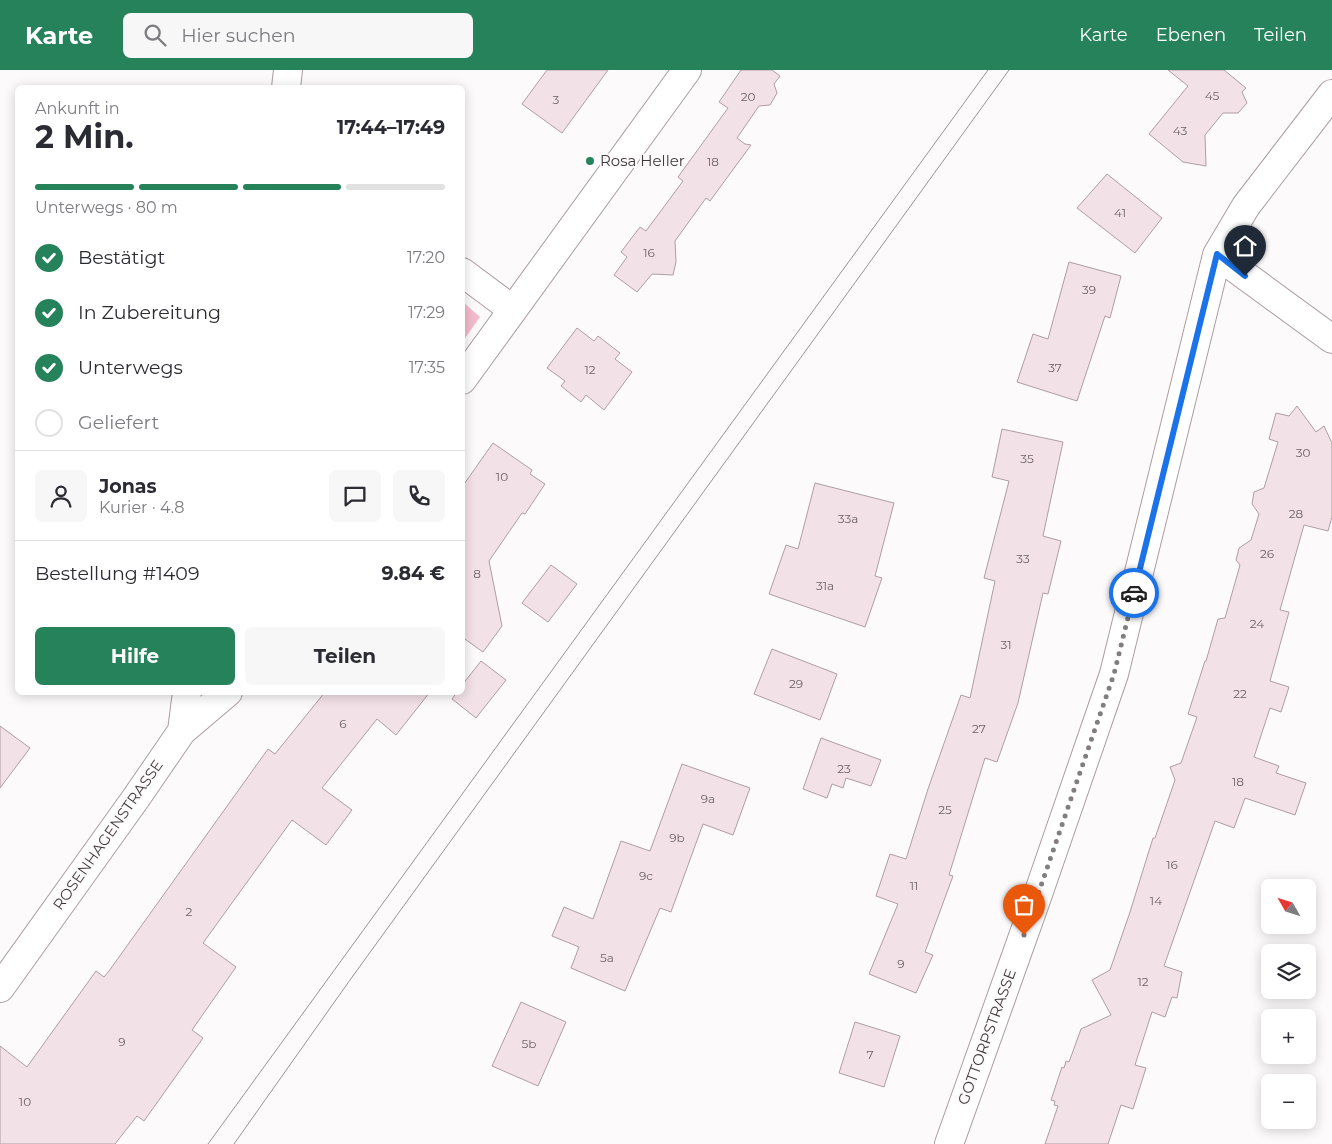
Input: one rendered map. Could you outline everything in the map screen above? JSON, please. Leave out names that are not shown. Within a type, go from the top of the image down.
[{"type":"street","points":[[286,85],[288,70]]},
{"type":"street","points":[[465,376],[687,70]]},
{"type":"street","name":"GOTTORPSTRASSE","points":[[949,1144],[1114,674],[1217,254],[1246,206],[1332,94]]},
{"type":"street","points":[[1217,254],[1332,339]]},
{"type":"street","points":[[465,274],[512,310]]},
{"type":"street","points":[[182,731],[187,695]]},
{"type":"street","name":"ROSENHAGENSTRASSE","points":[[0,988],[182,731],[224,695]]},
{"type":"shaded area","points":[[465,304],[480,317],[465,338]]},
{"type":"building","points":[[547,70],[608,70],[562,133],[522,104]]},
{"type":"building","points":[[741,70],[772,70],[780,76],[774,84],[777,93],[770,105],[759,106],[737,138],[745,144],[751,145],[710,201],[706,198],[675,241],[676,262],[673,275],[652,274],[637,292],[614,275],[627,257],[621,252],[640,227],[646,231],[683,181],[678,177],[728,108],[719,102]]},
{"type":"building","points":[[1168,70],[1224,70],[1246,88],[1242,92],[1247,103],[1238,113],[1223,113],[1205,135],[1206,166],[1183,162],[1149,134],[1188,86]]},
{"type":"building","points":[[1107,174],[1162,218],[1135,253],[1077,208]]},
{"type":"building","points":[[1069,262],[1121,276],[1110,318],[1105,316],[1077,401],[1017,382],[1033,334],[1048,339]]},
{"type":"building","points":[[577,328],[594,341],[598,336],[620,353],[615,359],[632,372],[604,410],[586,395],[581,402],[561,386],[565,381],[547,368]]},
{"type":"building","points":[[1297,406],[1316,432],[1324,426],[1332,443],[1332,517],[1328,531],[1304,525],[1280,610],[1289,612],[1270,681],[1289,687],[1281,712],[1270,708],[1254,757],[1279,766],[1276,773],[1306,783],[1295,815],[1245,798],[1234,828],[1215,821],[1164,966],[1182,972],[1177,998],[1172,997],[1165,1017],[1152,1012],[1135,1065],[1146,1068],[1133,1109],[1121,1105],[1108,1144],[1045,1144],[1058,1106],[1054,1105],[1055,1101],[1051,1100],[1062,1067],[1064,1068],[1066,1061],[1069,1062],[1081,1029],[1111,1015],[1092,980],[1110,970],[1153,838],[1155,838],[1175,780],[1170,767],[1181,763],[1197,717],[1188,714],[1218,619],[1225,618],[1240,565],[1236,560],[1239,548],[1251,540],[1259,514],[1252,504],[1254,492],[1264,488],[1278,442],[1269,439],[1276,413],[1289,416]]},
{"type":"building","points":[[1002,429],[1063,442],[1043,536],[1061,541],[1048,594],[1043,593],[1018,703],[997,762],[985,758],[949,875],[953,876],[925,952],[933,955],[916,993],[869,974],[898,904],[876,896],[890,854],[906,859],[961,695],[970,698],[995,581],[984,578],[1009,481],[992,477]]},
{"type":"building","points":[[493,443],[532,470],[530,474],[545,484],[525,514],[522,513],[489,561],[502,626],[483,652],[465,639],[465,483]]},
{"type":"building","points":[[815,483],[894,503],[875,576],[882,578],[865,627],[769,594],[786,545],[798,549]]},
{"type":"building","points":[[551,565],[577,584],[548,622],[522,603]]},
{"type":"building","points":[[772,649],[837,674],[820,720],[754,694]]},
{"type":"building","points":[[481,661],[506,680],[476,718],[452,699],[455,695],[465,695],[465,681]]},
{"type":"building","points":[[323,695],[428,695],[396,735],[377,719],[322,788],[352,810],[326,845],[292,820],[203,943],[236,967],[192,1030],[203,1038],[144,1121],[137,1116],[115,1144],[0,1144],[0,1046],[27,1067],[96,971],[104,977],[109,971],[268,749],[275,754]]},
{"type":"building","points":[[0,726],[30,748],[0,788]]},
{"type":"building","points":[[821,738],[881,760],[871,786],[846,778],[843,788],[832,784],[827,798],[803,789]]},
{"type":"building","points":[[682,764],[750,788],[733,835],[703,824],[671,912],[660,908],[625,991],[571,968],[579,947],[552,936],[564,907],[593,919],[621,841],[650,851]]},
{"type":"building","points":[[521,1002],[566,1022],[538,1086],[492,1066]]},
{"type":"building","points":[[855,1022],[900,1036],[884,1087],[839,1073]]},
{"type":"tram line","points":[[208,1144],[988,70]]},
{"type":"tram line","points":[[234,1144],[350,980],[1009,70]]},
{"type":"way so far","points":[[1024,935],[1114,674],[1134,593]]},
{"type":"place","name":"Rosa Heller","points":[[590,161]]},
{"type":"route","points":[[1134,593],[1217,254],[1245,276]]}]
